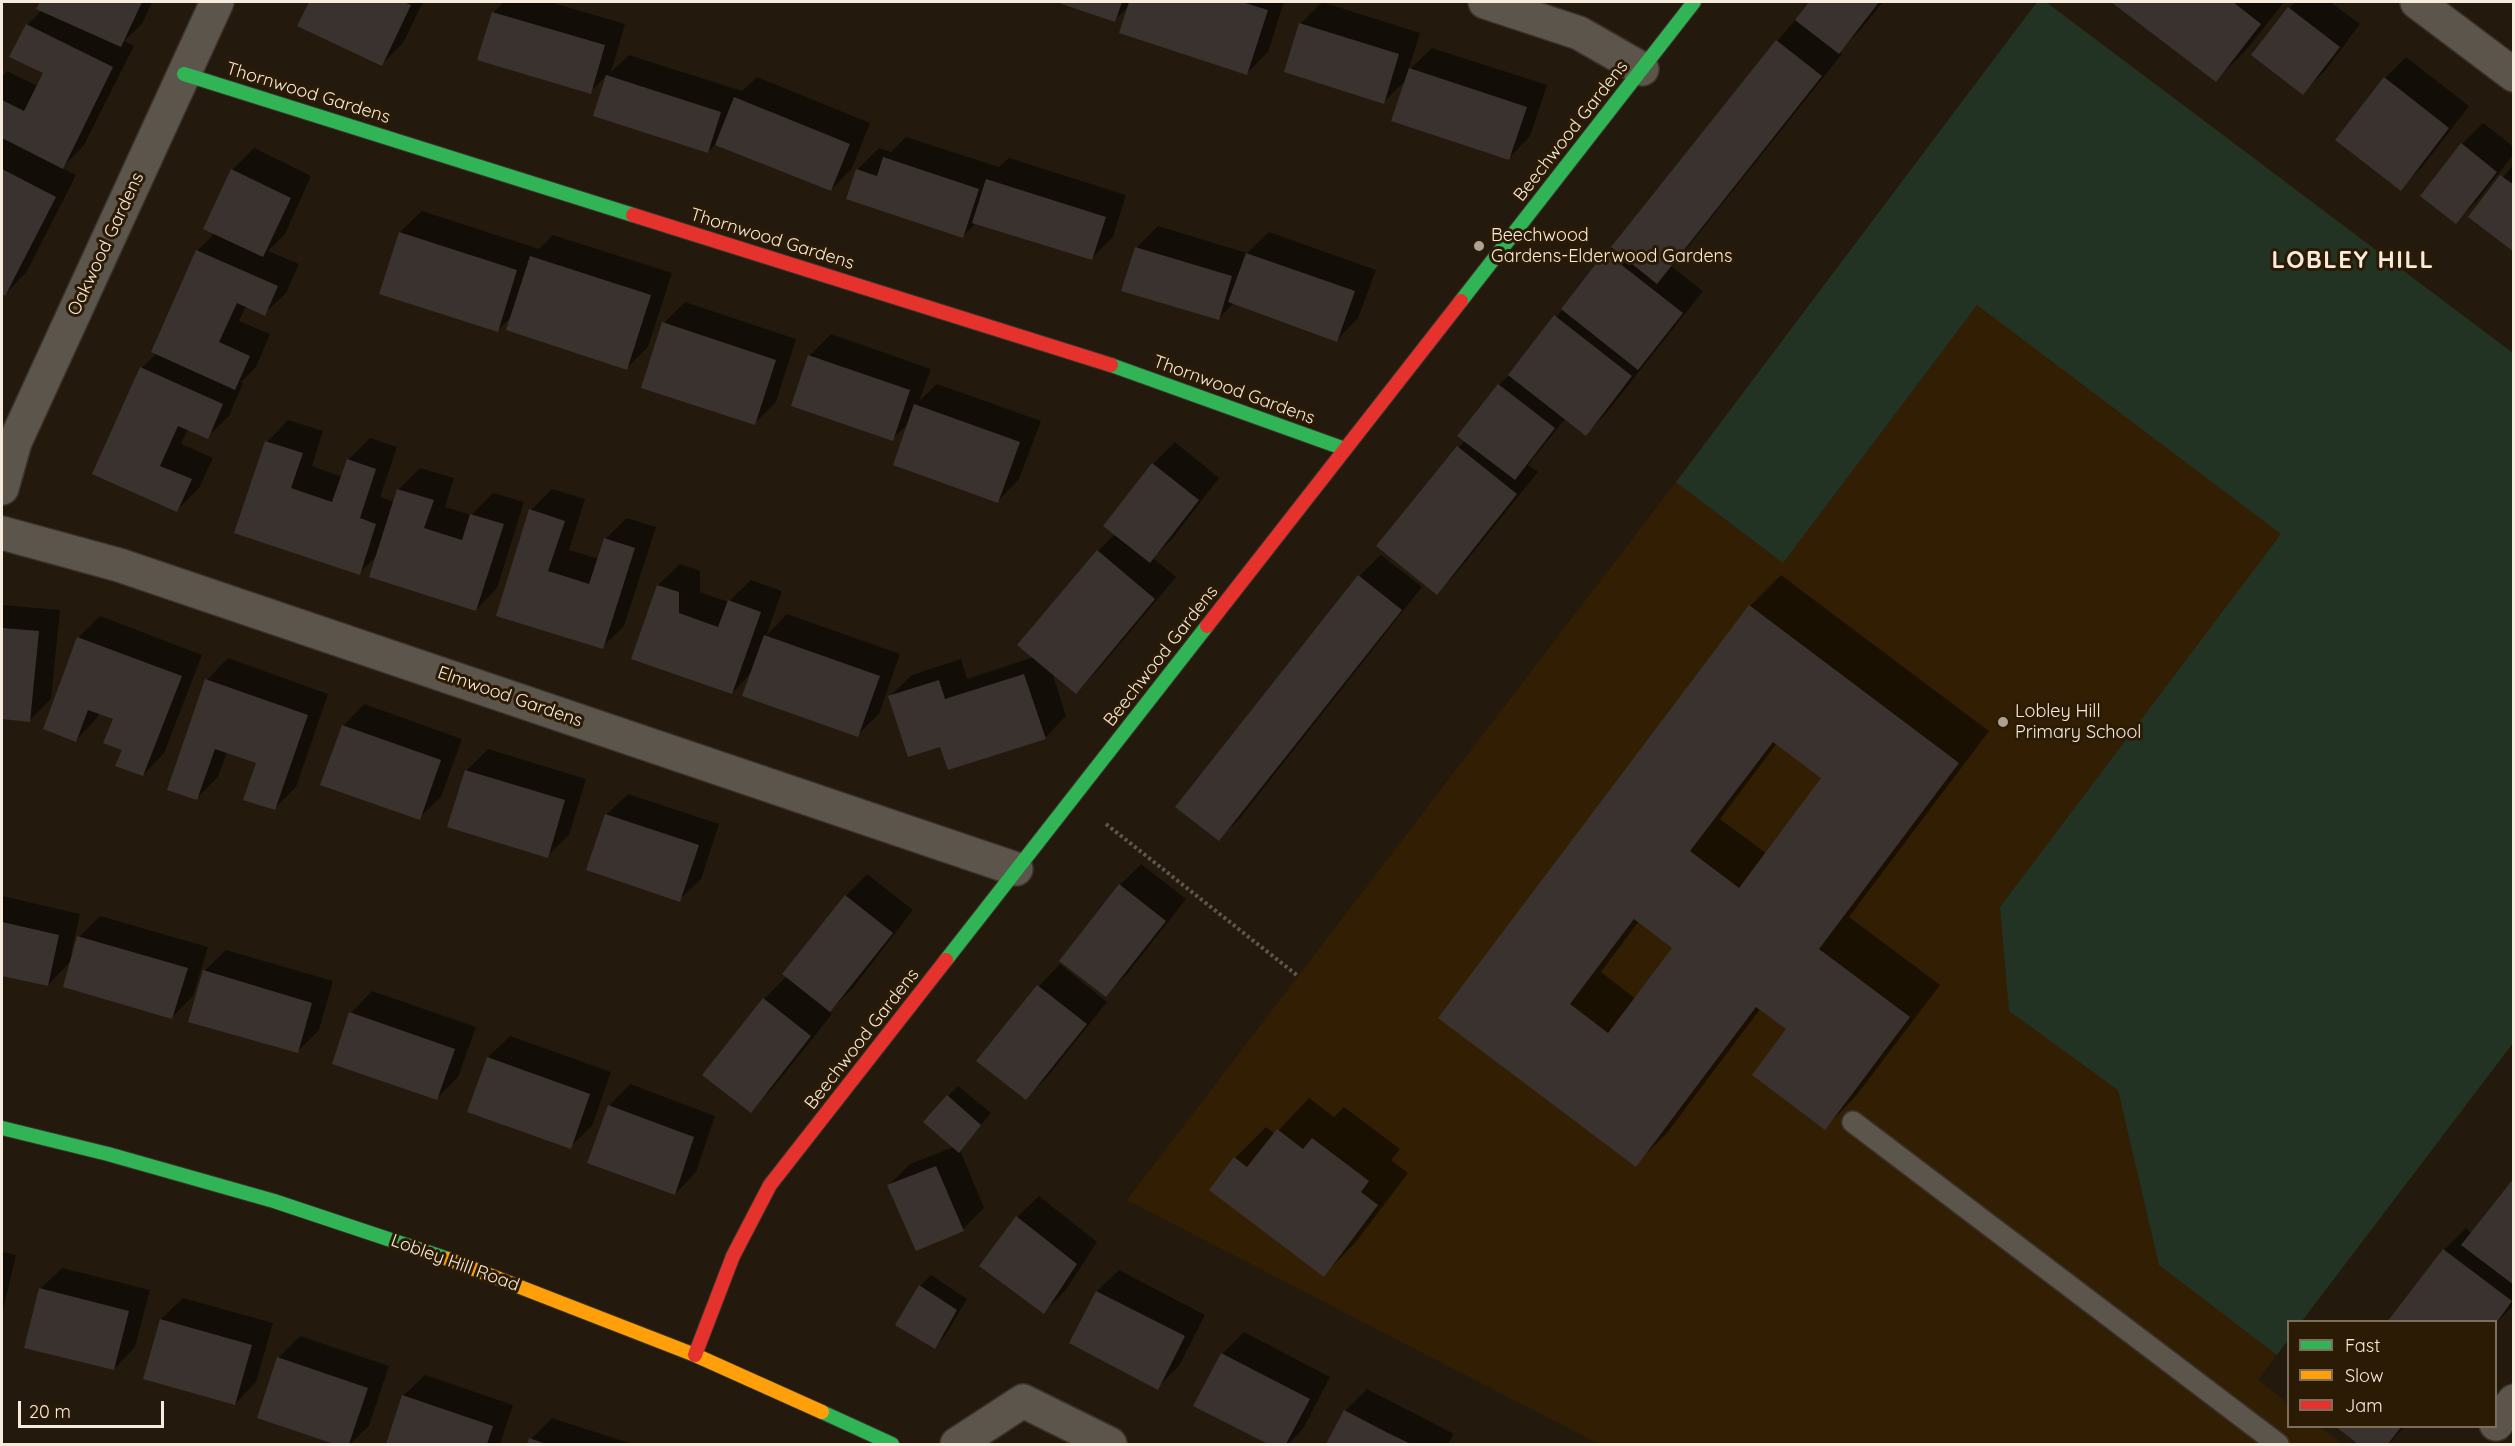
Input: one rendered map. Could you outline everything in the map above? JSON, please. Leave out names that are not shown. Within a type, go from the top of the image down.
[{"type":"main road","name":"Beechwood Gardens","points":[[695,1355],[733,1257],[770,1185],[1694,2]]},
{"type":"main road","name":"Thornwood Gardens","points":[[184,74],[1119,367],[1344,449]]},
{"type":"main road","name":"Lobley Hill Road","points":[[2,1128],[108,1154],[274,1201],[453,1261],[695,1355],[892,1444]]},
{"type":"street","name":"Oakwood Gardens","points":[[2,488],[15,442],[217,2]]},
{"type":"street","points":[[1485,2],[1578,33],[1642,69]]},
{"type":"street","points":[[2417,2],[2514,75]]},
{"type":"street","name":"Elmwood Gardens","points":[[2,533],[119,565],[1016,869]]},
{"type":"street","points":[[957,1444],[1023,1401],[1110,1444]]},
{"type":"street","points":[[2497,1422],[2514,1401]]},
{"type":"street","points":[[2480,1444],[2493,1428]]},
{"type":"lane","points":[[1853,1122],[2278,1444]]},
{"type":"path","points":[[1072,798],[1298,976]]},
{"type":"shaded area","name":"Lobley Hill Primary School","points":[[2037,2],[2046,2],[2513,353],[2513,1043],[2303,1320],[2287,1320],[2287,1341],[2258,1380],[2287,1402],[2287,1428],[2320,1428],[2343,1444],[1599,1444],[1127,1200],[1676,482]]},
{"type":"green space","points":[[2037,2],[2046,2],[2513,353],[2513,1043],[2303,1320],[2287,1320],[2287,1341],[2277,1355],[2159,1265],[2118,1090],[2009,1011],[2000,907],[2281,534],[1977,305],[1783,563],[1676,482]]},
{"type":"building","points":[[40,2],[142,2],[121,47],[36,9]]},
{"type":"building","points":[[309,2],[404,2],[411,5],[382,66],[297,26]]},
{"type":"building","points":[[1056,2],[1122,2],[1115,22]]},
{"type":"building","points":[[1129,2],[1242,2],[1268,10],[1247,75],[1119,33]]},
{"type":"building","points":[[1809,2],[1879,2],[1839,54],[1795,20]]},
{"type":"building","points":[[2111,2],[2233,2],[2261,24],[2216,82]]},
{"type":"building","points":[[2288,7],[2340,47],[2303,95],[2251,55]]},
{"type":"building","points":[[492,12],[605,45],[591,94],[477,60]]},
{"type":"building","points":[[1299,23],[1399,54],[1384,104],[1284,72]]},
{"type":"building","points":[[26,24],[113,67],[63,169],[2,138],[2,100],[24,111],[43,73],[9,57]]},
{"type":"building","points":[[1776,40],[1822,76],[1657,284],[1611,247]]},
{"type":"building","points":[[1409,68],[1527,107],[1509,160],[1391,121]]},
{"type":"building","points":[[606,75],[721,112],[708,153],[593,116]]},
{"type":"building","points":[[2384,77],[2449,128],[2401,191],[2335,140]]},
{"type":"building","points":[[734,97],[850,144],[831,191],[715,145]]},
{"type":"building","points":[[2461,143],[2497,172],[2456,224],[2420,196]]},
{"type":"building","points":[[883,157],[979,189],[963,238],[846,199],[856,169],[877,176]]},
{"type":"building","points":[[2,169],[56,197],[5,296],[2,294]]},
{"type":"building","points":[[231,169],[291,198],[263,257],[203,229]]},
{"type":"building","points":[[2500,175],[2514,185],[2514,252],[2468,217]]},
{"type":"building","points":[[986,179],[1106,217],[1092,260],[972,223]]},
{"type":"building","points":[[399,232],[517,270],[498,332],[379,294]]},
{"type":"building","points":[[1135,247],[1232,276],[1219,320],[1121,291]]},
{"type":"building","points":[[196,250],[278,286],[265,316],[237,303],[219,342],[250,356],[235,390],[151,352]]},
{"type":"building","points":[[1605,252],[1683,313],[1638,370],[1561,309]]},
{"type":"building","points":[[1246,253],[1355,291],[1337,342],[1228,302]]},
{"type":"building","points":[[530,256],[651,295],[627,370],[506,330]]},
{"type":"building","points":[[1554,315],[1632,376],[1586,436],[1508,375]]},
{"type":"building","points":[[662,322],[776,360],[755,425],[641,388]]},
{"type":"building","points":[[808,355],[910,390],[893,441],[791,406]]},
{"type":"building","points":[[140,367],[223,404],[208,439],[178,426],[160,466],[192,479],[177,512],[92,474]]},
{"type":"building","points":[[1498,384],[1555,428],[1515,480],[1457,436]]},
{"type":"building","points":[[914,404],[1020,442],[998,503],[893,465]]},
{"type":"building","points":[[265,441],[303,453],[291,488],[332,502],[347,459],[376,469],[360,518],[376,524],[360,575],[234,533]]},
{"type":"building","points":[[1457,446],[1517,494],[1437,595],[1376,546]]},
{"type":"building","points":[[1152,463],[1199,500],[1150,563],[1103,526]]},
{"type":"building","points":[[397,489],[434,500],[424,528],[462,540],[470,514],[504,524],[476,611],[369,577]]},
{"type":"building","points":[[529,509],[565,521],[548,571],[589,584],[604,538],[635,548],[603,649],[496,616]]},
{"type":"building","points":[[1097,550],[1155,599],[1076,694],[1017,645]]},
{"type":"building","points":[[1358,575],[1402,610],[1219,841],[1175,807]]},
{"type":"building","points":[[657,585],[679,592],[679,613],[718,627],[728,600],[761,612],[732,694],[631,659]]},
{"type":"building","points":[[1749,605],[1959,763],[1819,949],[1910,1017],[1825,1130],[1752,1075],[1786,1029],[1756,1007],[1636,1167],[1438,1018]],"holes":[[[1773,742],[1821,778],[1739,888],[1690,851]],[[1634,919],[1672,948],[1608,1033],[1570,1004]]]},
{"type":"building","points":[[2,628],[39,631],[30,722],[2,719]]},
{"type":"building","points":[[764,635],[880,676],[858,737],[742,696]]},
{"type":"building","points":[[77,637],[182,676],[143,776],[115,766],[122,750],[103,743],[113,719],[88,710],[76,742],[43,729]]},
{"type":"building","points":[[1024,674],[1046,739],[948,770],[940,747],[908,757],[888,696],[939,680],[945,699]]},
{"type":"building","points":[[205,679],[308,715],[275,810],[243,800],[256,763],[215,749],[197,800],[167,790]]},
{"type":"building","points":[[342,725],[441,760],[420,820],[320,785]]},
{"type":"building","points":[[465,770],[565,800],[548,858],[447,827]]},
{"type":"building","points":[[605,814],[699,845],[680,902],[586,870]]},
{"type":"building","points":[[1119,884],[1166,921],[1106,997],[1059,961]]},
{"type":"building","points":[[845,895],[893,933],[830,1012],[782,974]]},
{"type":"building","points":[[2,922],[59,935],[48,986],[2,976]]},
{"type":"building","points":[[77,936],[188,968],[172,1019],[63,987]]},
{"type":"building","points":[[203,970],[312,1003],[298,1053],[188,1022]]},
{"type":"building","points":[[1037,985],[1087,1024],[1026,1100],[976,1061]]},
{"type":"building","points":[[763,998],[811,1036],[751,1113],[702,1075]]},
{"type":"building","points":[[349,1012],[455,1049],[437,1100],[332,1064]]},
{"type":"building","points":[[487,1057],[590,1094],[571,1149],[467,1112]]},
{"type":"building","points":[[947,1095],[981,1125],[959,1153],[923,1122]]},
{"type":"building","points":[[608,1105],[694,1137],[675,1195],[587,1163]]},
{"type":"building","points":[[1277,1129],[1303,1149],[1312,1138],[1369,1181],[1361,1192],[1378,1205],[1324,1277],[1209,1190],[1234,1157],[1247,1167]]},
{"type":"building","points":[[936,1166],[964,1231],[916,1251],[887,1185]]},
{"type":"building","points":[[2514,1178],[2514,1285],[2461,1245]]},
{"type":"building","points":[[1016,1216],[1077,1264],[1044,1314],[979,1266]]},
{"type":"building","points":[[2443,1249],[2512,1301],[2497,1322],[2497,1320],[2389,1320]]},
{"type":"building","points":[[919,1285],[957,1310],[935,1349],[895,1325]]},
{"type":"building","points":[[39,1288],[129,1311],[114,1370],[24,1348]]},
{"type":"building","points":[[1096,1291],[1185,1336],[1158,1390],[1069,1343]]},
{"type":"building","points":[[160,1319],[252,1345],[235,1405],[143,1379]]},
{"type":"building","points":[[1221,1353],[1310,1399],[1286,1444],[1268,1444],[1193,1406]]},
{"type":"building","points":[[277,1357],[368,1388],[349,1444],[334,1444],[257,1418]]},
{"type":"building","points":[[402,1395],[493,1426],[487,1444],[386,1444]]},
{"type":"building","points":[[1344,1410],[1388,1433],[1411,1444],[1326,1444]]},
{"type":"building","points":[[2338,1428],[2400,1428],[2388,1444],[2358,1444]]},
{"type":"building","points":[[529,1438],[546,1444],[527,1444]]},
{"type":"traffic: fast","points":[[1461,301],[1694,2]]},
{"type":"traffic: fast","points":[[184,74],[633,215]]},
{"type":"traffic: fast","points":[[1111,365],[1345,449]]},
{"type":"traffic: fast","points":[[946,960],[1207,626]]},
{"type":"traffic: fast","points":[[2,1128],[108,1154],[274,1201],[448,1259]]},
{"type":"traffic: fast","points":[[822,1412],[892,1444]]},
{"type":"traffic: slow","points":[[448,1259],[695,1355],[822,1412]]},
{"type":"traffic: jam","points":[[633,215],[1111,365]]},
{"type":"traffic: jam","points":[[1207,626],[1461,301]]},
{"type":"traffic: jam","points":[[695,1355],[733,1256],[770,1185],[946,960]]},
{"type":"place","name":"Beechwood Gardens-Elderwood Gardens","points":[[1479,246]]},
{"type":"place","name":"Lobley Hill Primary School","points":[[2003,722]]},
{"type":"district","name":"LOBLEY HILL","points":[[2353,261]]}]
